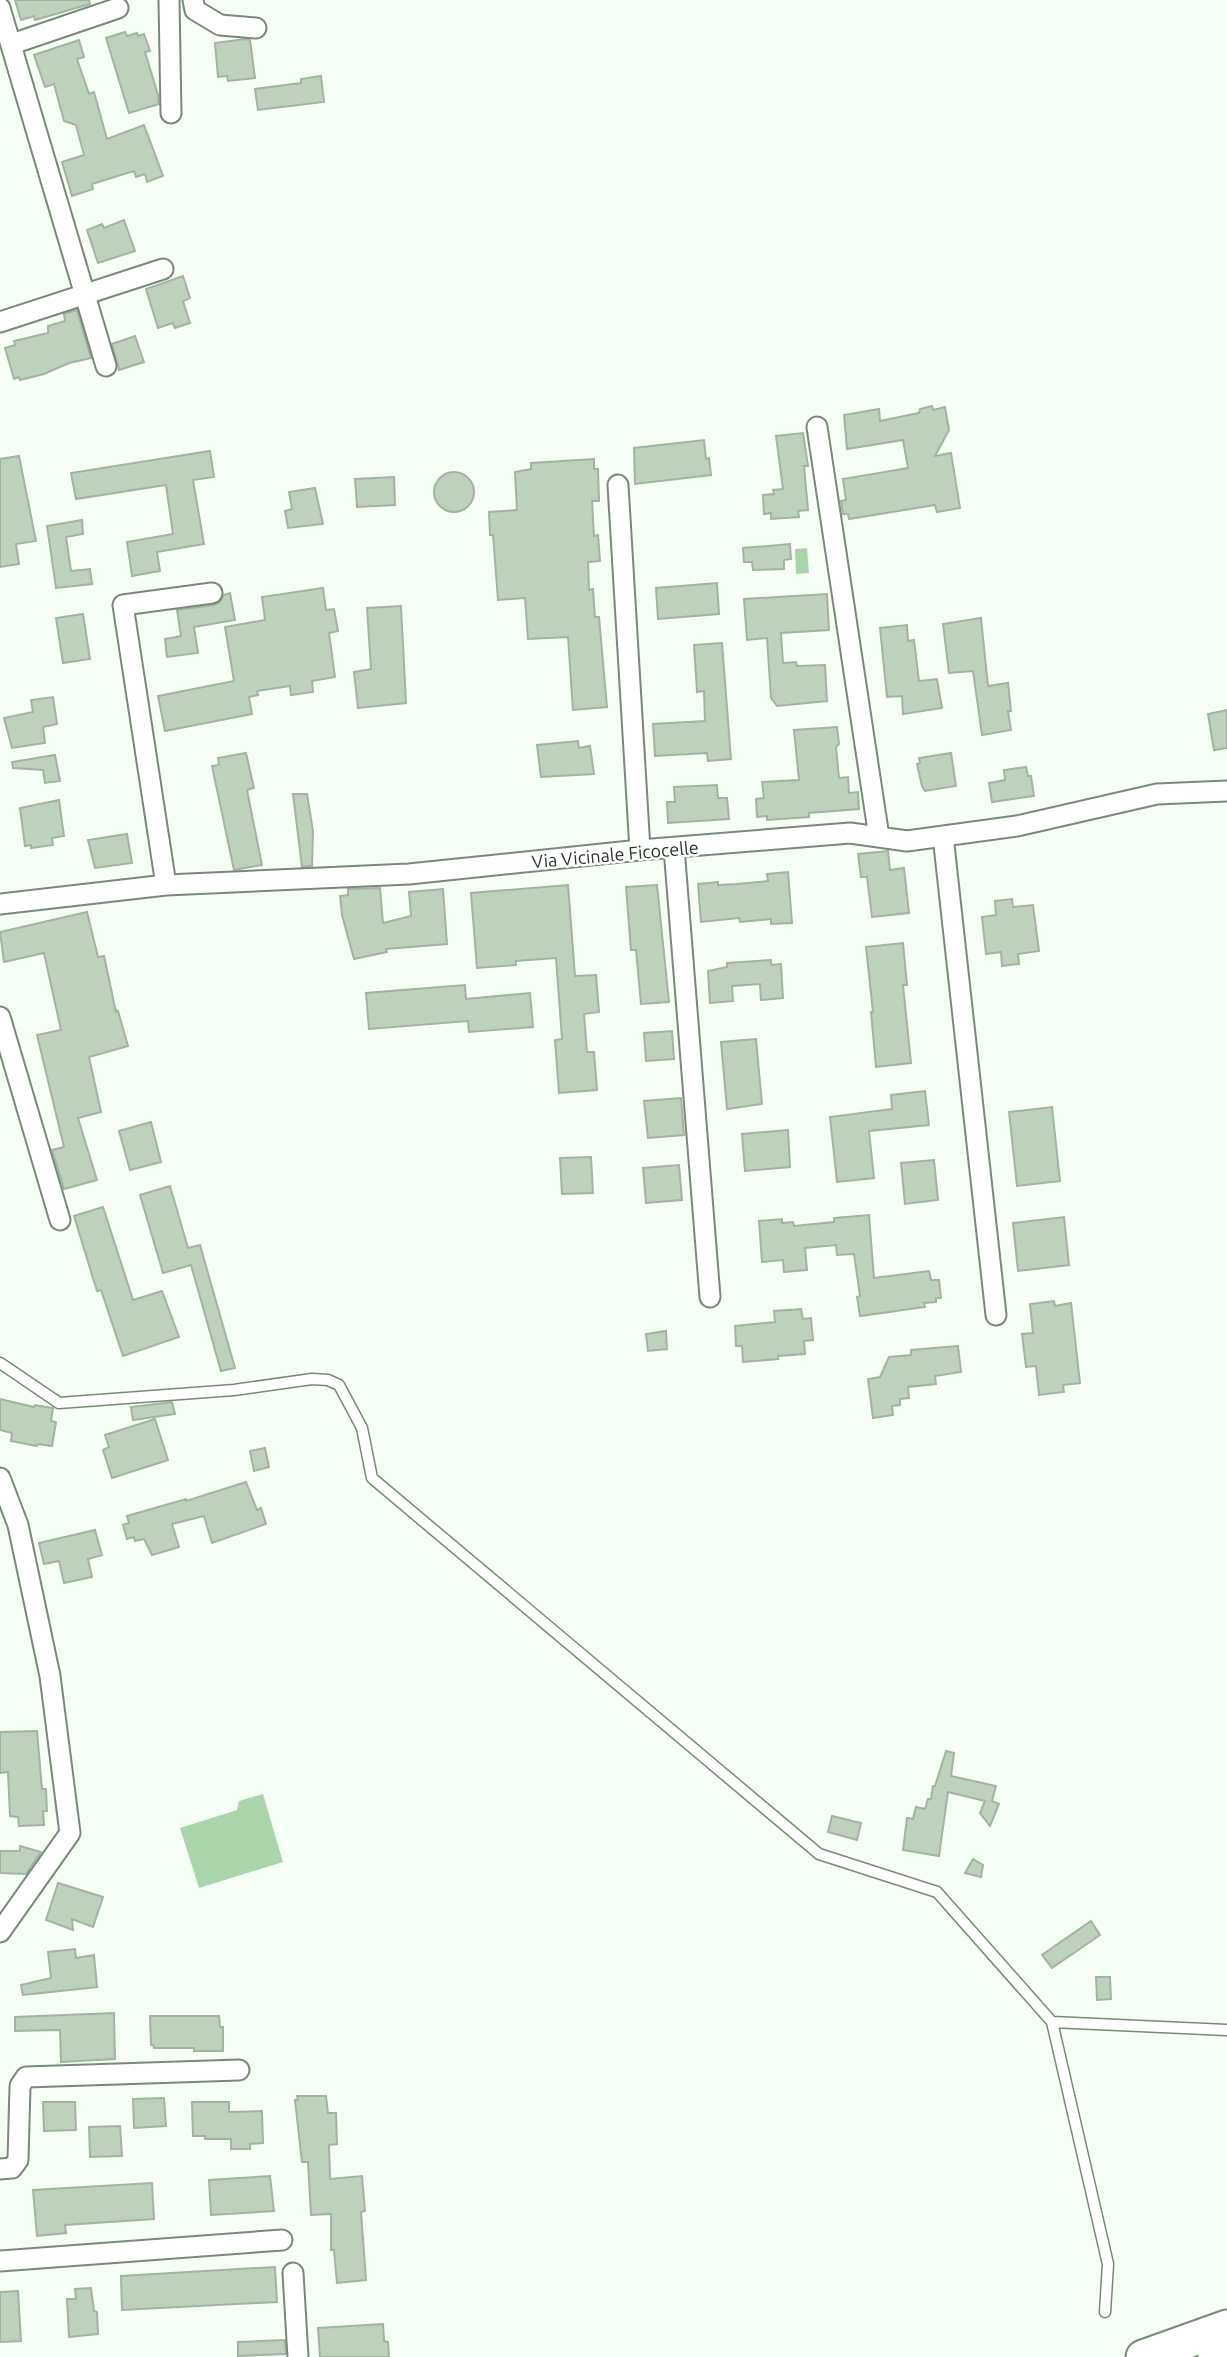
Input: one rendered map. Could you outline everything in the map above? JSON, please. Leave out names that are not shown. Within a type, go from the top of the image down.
[{"type":"highway","points":[[1143,2357],[1227,2327]]},
{"type":"highway","points":[[1215,2357],[1227,2353]]},
{"type":"street","points":[[169,0],[171,113]]},
{"type":"street","points":[[193,0],[195,10],[220,25],[256,29]]},
{"type":"street","points":[[0,8],[106,366]]},
{"type":"street","points":[[12,44],[118,8]]},
{"type":"street","points":[[0,321],[163,269]]},
{"type":"street","points":[[817,427],[879,837]]},
{"type":"street","points":[[618,485],[640,850]]},
{"type":"street","points":[[166,884],[123,605],[212,593]]},
{"type":"street","name":"Via Vicinale Ficocelle","points":[[0,904],[166,884],[410,874],[640,850],[850,833],[907,841],[1017,826],[1157,794],[1227,792]]},
{"type":"street","points":[[943,836],[996,1315]]},
{"type":"street","points":[[674,848],[710,1297]]},
{"type":"street","points":[[0,1017],[60,1220]]},
{"type":"street","points":[[0,1478],[18,1525],[50,1676],[70,1833],[0,1932]]},
{"type":"street","points":[[0,2169],[12,2168],[18,2160],[20,2086],[26,2077],[239,2070]]},
{"type":"street","points":[[0,2261],[282,2240]]},
{"type":"street","points":[[293,2273],[298,2357]]},
{"type":"lane","points":[[0,1363],[59,1403],[234,1390],[312,1379],[328,1380],[339,1385],[362,1429],[372,1478],[819,1854],[937,1892],[1052,2022],[1108,2264],[1105,2312]]},
{"type":"lane","points":[[1052,2022],[1227,2030]]},
{"type":"shaded area","points":[[807,548],[809,573],[796,574],[795,549]]},
{"type":"shaded area","points":[[263,1794],[283,1862],[199,1888],[180,1828],[237,1810],[239,1801]]},
{"type":"building","points":[[15,0],[89,0],[90,4],[35,20],[34,16],[21,20]]},
{"type":"building","points":[[125,32],[127,36],[144,34],[150,51],[145,52],[159,104],[129,113],[106,38]]},
{"type":"building","points":[[79,40],[84,57],[77,59],[89,94],[94,92],[107,139],[144,125],[163,176],[147,182],[145,174],[136,177],[134,171],[92,184],[93,189],[72,196],[62,162],[84,155],[76,125],[64,121],[54,84],[45,87],[34,55]]},
{"type":"building","points":[[250,40],[255,78],[228,81],[227,76],[218,77],[215,43]]},
{"type":"building","points":[[321,76],[324,102],[258,110],[255,89],[301,83],[301,79]]},
{"type":"building","points":[[124,220],[135,251],[98,263],[87,230],[102,224],[104,228]]},
{"type":"building","points":[[183,276],[190,298],[183,301],[190,323],[175,328],[173,323],[158,328],[146,289]]},
{"type":"building","points":[[77,310],[91,358],[69,363],[44,374],[14,379],[5,348],[15,345],[14,341],[48,333],[48,326],[65,321],[64,314]]},
{"type":"building","points":[[135,336],[144,362],[119,370],[112,344]]},
{"type":"building","points":[[932,406],[933,410],[945,407],[949,430],[935,456],[951,453],[960,508],[937,512],[935,505],[849,519],[848,514],[843,514],[841,501],[846,500],[843,479],[908,468],[903,440],[847,449],[844,415],[879,409],[880,421],[919,413],[920,409]]},
{"type":"building","points":[[803,433],[808,466],[804,466],[808,510],[798,511],[799,517],[771,519],[771,513],[764,514],[763,495],[774,494],[773,490],[783,489],[776,436]]},
{"type":"building","points":[[704,440],[711,475],[635,484],[634,448]]},
{"type":"building","points":[[210,451],[214,477],[193,480],[204,544],[157,552],[160,571],[132,576],[127,542],[173,534],[166,485],[76,499],[71,473]]},
{"type":"building","points":[[19,456],[36,541],[16,544],[19,564],[0,567],[0,459]]},
{"type":"building","points":[[594,459],[594,469],[598,469],[599,501],[592,501],[594,536],[598,535],[600,561],[588,562],[589,590],[593,589],[595,617],[599,617],[607,707],[573,710],[568,637],[528,639],[525,598],[498,600],[489,512],[517,510],[515,472],[531,469],[531,463]]},
{"type":"building","points":[[454,472],[468,478],[474,492],[468,506],[454,512],[440,506],[434,492],[440,478]]},
{"type":"building","points":[[394,477],[395,505],[357,507],[355,479]]},
{"type":"building","points":[[315,488],[323,524],[288,528],[285,511],[292,509],[289,492]]},
{"type":"building","points":[[82,520],[83,534],[66,537],[71,571],[90,569],[92,584],[56,588],[47,526]]},
{"type":"building","points":[[790,544],[791,559],[784,560],[784,569],[753,570],[752,562],[744,562],[743,548]]},
{"type":"building","points":[[717,583],[719,614],[658,619],[656,588]]},
{"type":"building","points":[[323,588],[326,610],[334,609],[338,631],[329,633],[335,677],[312,681],[313,692],[291,695],[290,686],[257,691],[258,695],[249,697],[252,714],[165,731],[158,696],[234,681],[225,627],[265,620],[262,597]]},
{"type":"building","points":[[230,593],[235,620],[194,627],[198,653],[167,657],[165,639],[181,636],[177,610],[214,605]]},
{"type":"building","points":[[827,594],[829,630],[781,633],[783,663],[796,662],[797,666],[825,665],[827,701],[777,706],[771,698],[767,638],[747,640],[744,599]]},
{"type":"building","points":[[401,606],[406,703],[358,708],[354,672],[371,669],[367,608]]},
{"type":"building","points":[[83,614],[90,659],[63,663],[56,618]]},
{"type":"building","points":[[981,618],[988,686],[1008,683],[1011,711],[1008,711],[1011,730],[982,735],[973,671],[949,673],[943,624]]},
{"type":"building","points":[[907,625],[908,641],[914,640],[919,681],[937,679],[942,708],[903,714],[902,696],[887,697],[880,628]]},
{"type":"building","points":[[722,643],[731,759],[708,761],[707,753],[655,756],[653,724],[705,721],[704,691],[697,692],[694,645]]},
{"type":"building","points":[[53,697],[57,724],[43,727],[45,743],[12,748],[4,718],[33,712],[31,700]]},
{"type":"building","points":[[1227,710],[1227,748],[1214,750],[1208,714]]},
{"type":"building","points":[[837,727],[839,778],[848,777],[849,793],[858,792],[859,809],[809,813],[809,817],[767,820],[767,816],[757,817],[756,799],[764,798],[762,782],[799,780],[794,730]]},
{"type":"building","points":[[578,741],[579,748],[590,746],[594,774],[541,777],[537,745]]},
{"type":"building","points":[[246,753],[254,788],[247,790],[262,865],[234,870],[212,766],[219,765],[218,758]]},
{"type":"building","points":[[951,753],[956,786],[925,791],[917,764],[920,763],[919,758]]},
{"type":"building","points":[[55,755],[60,781],[45,783],[43,770],[13,768],[12,762]]},
{"type":"building","points":[[1026,767],[1028,776],[1031,776],[1034,796],[992,802],[989,783],[1005,780],[1004,770]]},
{"type":"building","points":[[717,785],[718,798],[727,798],[729,819],[668,823],[667,802],[675,802],[674,787]]},
{"type":"building","points":[[293,794],[307,794],[313,831],[312,866],[302,867]]},
{"type":"building","points":[[59,800],[64,836],[52,838],[53,845],[31,848],[31,845],[25,846],[20,808]]},
{"type":"building","points":[[127,834],[132,863],[95,868],[88,840]]},
{"type":"building","points":[[888,851],[890,870],[904,868],[909,913],[872,917],[867,877],[861,877],[858,854]]},
{"type":"building","points":[[788,872],[792,923],[771,924],[771,919],[740,922],[739,918],[701,922],[698,884],[768,881],[767,874]]},
{"type":"building","points":[[568,885],[575,976],[596,975],[599,1012],[584,1014],[587,1052],[594,1052],[597,1090],[559,1093],[555,1040],[562,1039],[556,958],[477,968],[471,893]]},
{"type":"building","points":[[657,885],[669,1002],[641,1004],[636,950],[631,950],[626,887]]},
{"type":"building","points":[[380,888],[383,923],[411,916],[409,892],[443,889],[447,944],[386,949],[387,952],[354,959],[342,915],[340,896],[348,895],[348,889]]},
{"type":"building","points":[[1012,899],[1013,907],[1033,905],[1039,951],[1018,954],[1019,964],[1002,966],[1001,952],[986,954],[982,917],[996,915],[995,901]]},
{"type":"building","points":[[87,912],[98,957],[104,956],[116,1012],[118,1011],[128,1046],[89,1057],[101,1112],[78,1118],[97,1180],[64,1189],[52,1150],[64,1147],[37,1035],[61,1030],[44,953],[4,962],[0,932]]},
{"type":"building","points":[[903,943],[907,985],[903,985],[911,1063],[876,1067],[866,947]]},
{"type":"building","points":[[771,960],[771,965],[781,964],[783,998],[761,1000],[760,984],[732,986],[733,1001],[710,1003],[708,971],[727,967],[727,963]]},
{"type":"building","points":[[465,985],[466,999],[530,993],[533,1027],[469,1032],[468,1021],[369,1029],[366,993]]},
{"type":"building","points":[[672,1031],[674,1059],[646,1061],[644,1033]]},
{"type":"building","points":[[756,1039],[762,1104],[727,1109],[721,1042]]},
{"type":"building","points":[[925,1091],[929,1125],[869,1131],[874,1178],[837,1182],[830,1117],[892,1109],[891,1095]]},
{"type":"building","points":[[681,1098],[684,1135],[648,1138],[644,1101]]},
{"type":"building","points":[[1052,1107],[1060,1181],[1017,1186],[1009,1112]]},
{"type":"building","points":[[151,1122],[161,1162],[130,1170],[119,1131]]},
{"type":"building","points":[[788,1130],[790,1167],[745,1171],[742,1134]]},
{"type":"building","points":[[591,1157],[593,1193],[562,1194],[560,1158]]},
{"type":"building","points":[[934,1160],[938,1200],[905,1204],[901,1163]]},
{"type":"building","points":[[679,1165],[682,1200],[646,1203],[643,1168]]},
{"type":"building","points":[[170,1186],[188,1248],[200,1245],[235,1368],[221,1371],[191,1265],[163,1273],[140,1195]]},
{"type":"building","points":[[103,1207],[133,1300],[162,1291],[179,1337],[123,1356],[101,1290],[97,1291],[74,1216]]},
{"type":"building","points":[[869,1215],[874,1278],[929,1271],[931,1280],[939,1280],[941,1298],[936,1298],[936,1302],[924,1303],[925,1307],[860,1316],[854,1254],[837,1255],[836,1245],[805,1248],[807,1270],[784,1272],[783,1260],[762,1262],[759,1221],[782,1219],[782,1223],[793,1222],[794,1226],[834,1222],[834,1218]]},
{"type":"building","points":[[1064,1217],[1069,1265],[1018,1271],[1013,1223]]},
{"type":"building","points":[[1054,1301],[1055,1306],[1071,1303],[1080,1383],[1063,1385],[1064,1392],[1039,1395],[1036,1366],[1026,1367],[1022,1334],[1033,1333],[1030,1304]]},
{"type":"building","points":[[801,1309],[803,1319],[811,1318],[813,1340],[804,1341],[805,1354],[743,1362],[742,1346],[736,1346],[735,1326],[775,1322],[774,1311]]},
{"type":"building","points":[[666,1331],[667,1349],[648,1351],[646,1334]]},
{"type":"building","points":[[958,1346],[961,1372],[935,1376],[936,1384],[908,1387],[909,1398],[900,1399],[900,1405],[892,1406],[893,1415],[873,1418],[868,1379],[880,1377],[889,1357],[911,1355],[911,1350]]},
{"type":"building","points":[[0,1399],[34,1407],[53,1408],[51,1421],[56,1422],[52,1446],[11,1441],[12,1433],[0,1430]]},
{"type":"building","points":[[172,1402],[175,1414],[133,1420],[131,1407]]},
{"type":"building","points":[[155,1419],[168,1460],[112,1478],[103,1450],[109,1447],[105,1435]]},
{"type":"building","points":[[265,1448],[269,1467],[254,1471],[250,1451]]},
{"type":"building","points":[[246,1482],[257,1510],[261,1508],[266,1524],[212,1543],[204,1516],[172,1524],[179,1547],[152,1555],[144,1539],[127,1539],[123,1525],[129,1523],[127,1516]]},
{"type":"building","points":[[95,1530],[102,1555],[88,1559],[92,1577],[64,1583],[59,1561],[44,1564],[39,1543]]},
{"type":"building","points":[[37,1731],[42,1789],[46,1789],[47,1811],[43,1811],[44,1825],[19,1826],[18,1817],[10,1816],[8,1772],[0,1773],[0,1732]]},
{"type":"building","points":[[946,1751],[954,1753],[951,1776],[996,1786],[992,1801],[999,1804],[990,1826],[980,1813],[985,1801],[948,1792],[939,1856],[903,1850],[907,1818],[913,1819],[916,1807],[925,1809],[928,1799],[931,1799]]},
{"type":"building","points":[[832,1816],[861,1823],[857,1840],[828,1832]]},
{"type":"building","points":[[20,1846],[41,1852],[26,1874],[0,1873],[0,1851],[20,1851]]},
{"type":"building","points":[[973,1859],[983,1865],[981,1877],[965,1873]]},
{"type":"building","points":[[58,1883],[103,1897],[93,1927],[72,1919],[73,1930],[46,1920]]},
{"type":"building","points":[[1091,1921],[1100,1935],[1052,1968],[1042,1955]]},
{"type":"building","points":[[75,1949],[76,1958],[94,1955],[97,1987],[23,1995],[21,1985],[51,1978],[48,1952]]},
{"type":"building","points":[[1096,1977],[1110,1977],[1111,1999],[1097,2000]]},
{"type":"building","points":[[114,2013],[115,2059],[61,2062],[60,2030],[15,2031],[15,2017]]},
{"type":"building","points":[[150,2016],[219,2016],[220,2027],[223,2027],[223,2051],[154,2048],[151,2045]]},
{"type":"building","points":[[297,2096],[326,2096],[328,2113],[336,2113],[337,2144],[329,2145],[330,2179],[362,2176],[365,2211],[361,2212],[366,2280],[337,2283],[334,2250],[331,2250],[331,2214],[311,2215],[308,2162],[302,2162],[295,2100],[298,2100]]},
{"type":"building","points":[[164,2098],[166,2126],[134,2128],[133,2099]]},
{"type":"building","points":[[43,2102],[75,2102],[76,2130],[44,2131]]},
{"type":"building","points":[[192,2102],[229,2102],[229,2112],[262,2111],[263,2143],[250,2144],[250,2149],[231,2149],[231,2139],[193,2136]]},
{"type":"building","points":[[120,2126],[122,2156],[90,2157],[89,2127]]},
{"type":"building","points":[[270,2176],[274,2211],[211,2215],[209,2180]]},
{"type":"building","points":[[152,2183],[154,2219],[65,2225],[66,2233],[37,2236],[33,2190]]},
{"type":"building","points":[[275,2267],[277,2302],[122,2310],[121,2276]]},
{"type":"building","points":[[91,2288],[94,2311],[97,2312],[98,2334],[69,2337],[67,2299],[76,2299],[75,2289]]},
{"type":"building","points":[[18,2291],[21,2341],[0,2342],[0,2292]]},
{"type":"building","points":[[383,2324],[389,2357],[320,2357],[318,2328]]},
{"type":"building","points":[[285,2340],[286,2354],[238,2356],[238,2342]]}]
